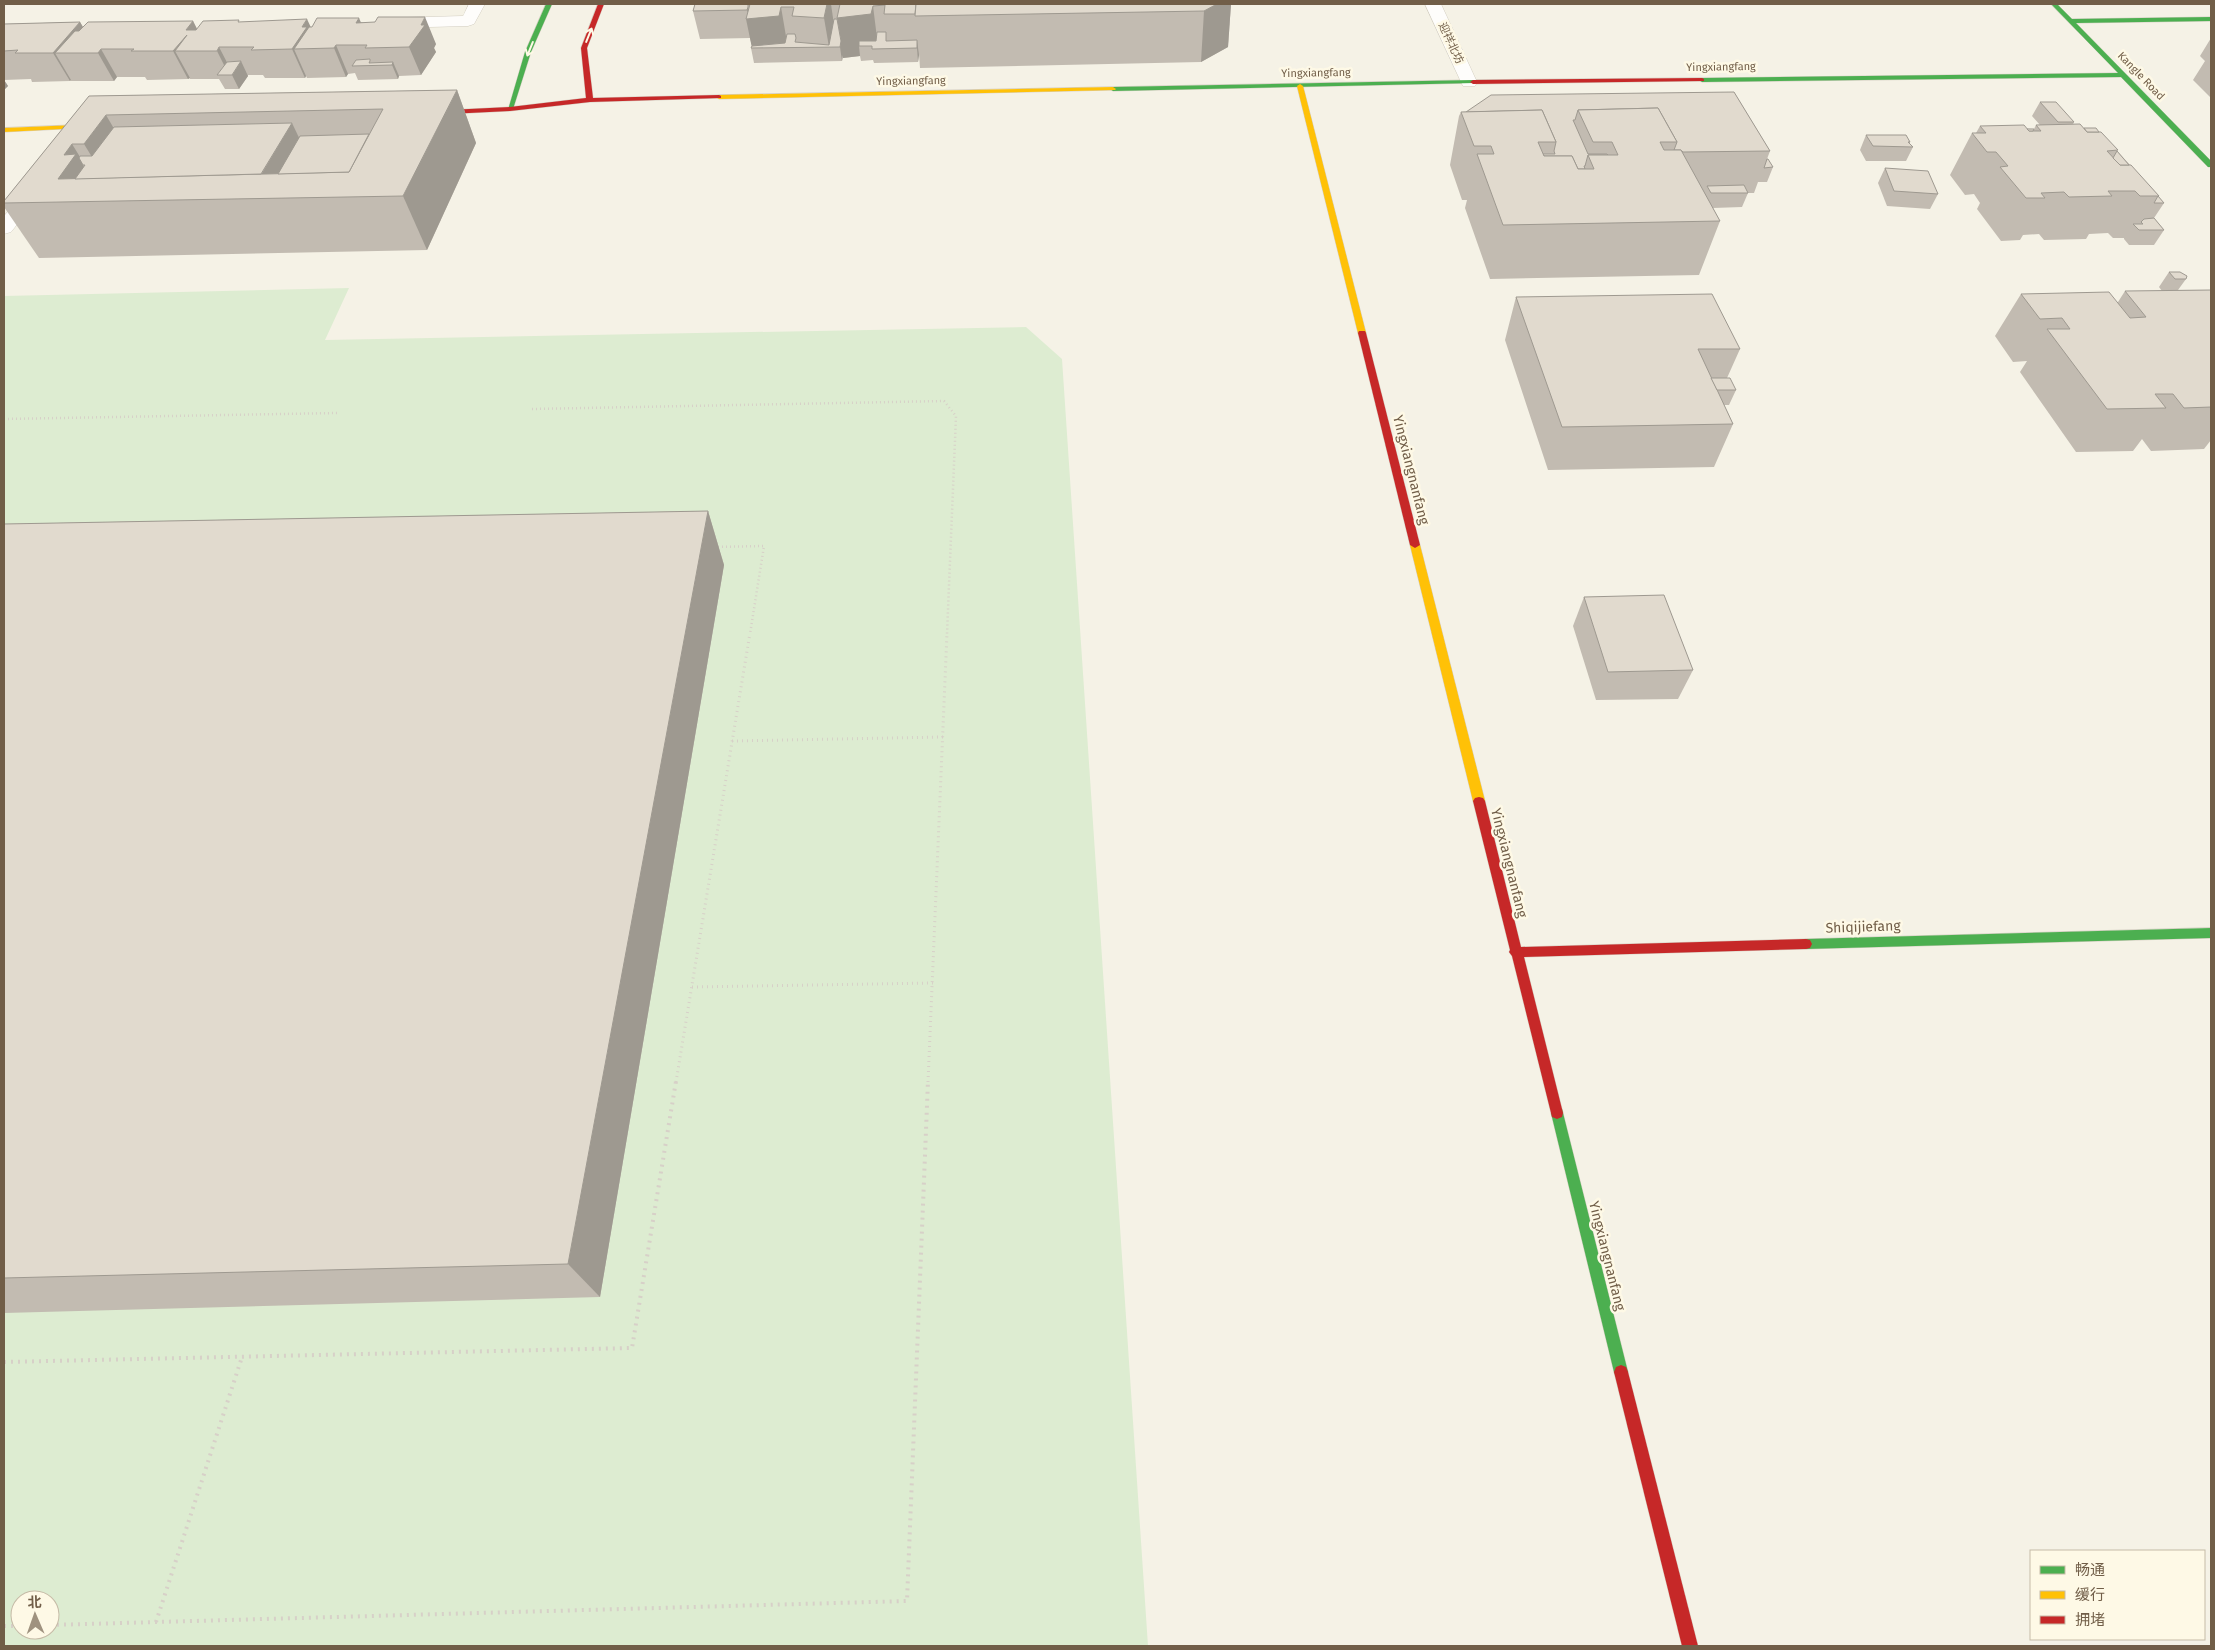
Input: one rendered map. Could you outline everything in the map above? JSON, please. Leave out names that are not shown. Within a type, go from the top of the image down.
[{"type":"street","points":[[379,23],[468,21],[477,4]]},
{"type":"street","points":[[510,109],[528,52],[549,4]]},
{"type":"street","points":[[590,100],[584,48],[601,4]]},
{"type":"street","name":"迎祥北坊","points":[[1432,4],[1470,82]]},
{"type":"street","name":"Kangle Road","points":[[2054,4],[2211,166]]},
{"type":"street","points":[[2070,20],[2211,19]]},
{"type":"street","name":"Yingxiangfang","points":[[412,113],[510,109],[590,100],[1470,82],[2123,75]]},
{"type":"street","name":"Yingxiangnanfang","points":[[1300,86],[1690,1646]]},
{"type":"street","points":[[4,130],[109,126]]},
{"type":"street","points":[[77,141],[89,127]]},
{"type":"street","points":[[4,228],[46,177]]},
{"type":"street","name":"Shiqijiefang","points":[[1515,952],[2211,933]]},
{"type":"path","points":[[60,1625],[907,1601],[956,416],[944,401],[532,409]]},
{"type":"path","points":[[4,419],[338,413]]},
{"type":"path","points":[[4,1362],[632,1348],[764,546],[705,547]]},
{"type":"path","points":[[732,741],[943,737]]},
{"type":"path","points":[[692,987],[934,983]]},
{"type":"path","points":[[156,1622],[242,1357]]},
{"type":"green space","points":[[349,288],[325,340],[1026,327],[1062,359],[1148,1646],[4,1646],[4,296]]},
{"type":"building","points":[[695,4],[748,4],[748,7],[747,10],[693,11]]},
{"type":"building","points":[[750,4],[827,4],[824,18],[792,16],[794,7],[781,7],[779,16],[746,19]]},
{"type":"building","points":[[840,4],[916,4],[915,14],[884,14],[885,5],[873,6],[871,14],[837,18]]},
{"type":"building","points":[[916,4],[1217,4],[1204,11],[915,16]]},
{"type":"building","points":[[378,17],[425,17],[421,25],[425,25],[409,47],[365,48],[367,45],[336,45],[334,48],[294,49],[317,18],[359,18],[356,23],[375,22]]},
{"type":"building","points":[[307,19],[302,27],[307,27],[292,49],[251,50],[254,47],[219,47],[217,51],[175,51],[187,35],[173,51],[101,49],[98,53],[55,53],[75,31],[79,31],[88,22],[193,21],[186,30],[196,30],[203,21],[239,20],[238,22]]},
{"type":"building","points":[[834,19],[837,19],[841,41],[840,47],[751,48],[752,46],[785,43],[787,34],[795,34],[795,42],[829,45]]},
{"type":"building","points":[[80,22],[53,53],[15,53],[18,50],[4,51],[4,24]]},
{"type":"building","points":[[877,32],[886,32],[886,41],[917,40],[917,48],[872,49],[872,46],[859,46],[859,41],[876,41]]},
{"type":"building","points":[[370,59],[369,63],[393,62],[392,65],[352,66],[356,60]]},
{"type":"building","points":[[241,61],[232,75],[217,75],[227,62]]},
{"type":"building","points":[[457,90],[403,196],[4,203],[89,96]],"holes":[[[383,109],[349,172],[58,179],[76,154],[64,155],[72,144],[84,144],[106,115]]]},
{"type":"building","points":[[1734,92],[1770,151],[1683,152],[1681,150],[1674,150],[1677,142],[1658,108],[1578,110],[1575,120],[1573,120],[1588,154],[1608,155],[1588,155],[1584,166],[1585,169],[1578,169],[1572,156],[1544,156],[1543,154],[1555,154],[1556,142],[1542,110],[1466,112],[1491,95]]},
{"type":"building","points":[[2040,102],[2056,102],[2074,122],[2058,122]]},
{"type":"building","points":[[1658,108],[1677,142],[1660,142],[1664,150],[1681,150],[1720,221],[1503,225],[1477,154],[1494,154],[1491,146],[1474,146],[1461,112],[1542,110],[1556,142],[1538,142],[1544,156],[1572,156],[1578,169],[1594,169],[1588,155],[1618,155],[1612,142],[1593,142],[1578,110]]},
{"type":"building","points":[[292,123],[261,174],[75,179],[85,165],[83,165],[79,158],[80,156],[92,156],[114,127]]},
{"type":"building","points":[[2080,124],[2087,132],[2101,132],[2118,150],[2107,151],[2120,165],[2131,165],[2159,196],[2140,196],[2135,191],[2108,191],[2112,196],[2069,197],[2064,192],[2041,193],[2045,198],[2026,198],[2000,167],[2008,166],[1996,152],[1987,152],[1972,133],[1986,133],[1980,126],[2024,125],[2029,131],[2041,131],[2036,125]]},
{"type":"building","points":[[2084,128],[2096,128],[2099,132],[2087,132]]},
{"type":"building","points":[[369,134],[349,172],[278,174],[300,136]]},
{"type":"building","points":[[1866,135],[1906,135],[1910,142],[1908,142],[1913,147],[1873,146]]},
{"type":"building","points":[[2117,151],[2129,165],[2120,165],[2113,158]]},
{"type":"building","points":[[1768,159],[1773,167],[1764,168]]},
{"type":"building","points":[[1885,168],[1928,171],[1938,194],[1894,191]]},
{"type":"building","points":[[1744,185],[1748,193],[1711,193],[1707,186]]},
{"type":"building","points":[[2158,196],[2164,203],[2154,203]]},
{"type":"building","points":[[2154,218],[2164,230],[2139,230],[2133,224],[2143,224],[2141,222],[2144,219]]},
{"type":"building","points":[[2169,272],[2180,272],[2187,276],[2186,279],[2175,279]]},
{"type":"building","points":[[2211,290],[2211,407],[2184,408],[2173,394],[2155,394],[2166,408],[2107,409],[2047,329],[2070,329],[2062,318],[2040,319],[2021,294],[2109,292],[2130,318],[2146,317],[2125,291]]},
{"type":"building","points":[[1712,294],[1740,349],[1698,349],[1733,424],[1562,427],[1516,297]]},
{"type":"building","points":[[1711,378],[1730,378],[1736,390],[1717,390]]},
{"type":"building","points":[[708,511],[568,1264],[4,1278],[4,524]]},
{"type":"building","points":[[1664,595],[1693,670],[1608,672],[1584,597]]},
{"type":"traffic: fast","points":[[510,109],[528,52],[549,4]]},
{"type":"traffic: fast","points":[[2054,4],[2211,165]]},
{"type":"traffic: fast","points":[[2070,21],[2211,19]]},
{"type":"traffic: fast","points":[[1702,80],[2123,75]]},
{"type":"traffic: fast","points":[[1113,89],[1473,82]]},
{"type":"traffic: fast","points":[[1806,944],[2211,933]]},
{"type":"traffic: fast","points":[[1557,1113],[1621,1372]]},
{"type":"traffic: slow","points":[[1300,86],[1362,333]]},
{"type":"traffic: slow","points":[[719,97],[1113,89]]},
{"type":"traffic: slow","points":[[4,130],[100,126]]},
{"type":"traffic: slow","points":[[1415,545],[1479,801]]},
{"type":"traffic: jam","points":[[590,100],[584,48],[601,4]]},
{"type":"traffic: jam","points":[[1473,82],[1702,80]]},
{"type":"traffic: jam","points":[[428,113],[510,109],[590,100],[719,97]]},
{"type":"traffic: jam","points":[[1362,333],[1415,545]]},
{"type":"traffic: jam","points":[[1479,801],[1557,1113]]},
{"type":"traffic: jam","points":[[1515,952],[1806,944]]},
{"type":"traffic: jam","points":[[1621,1372],[1690,1646]]}]
